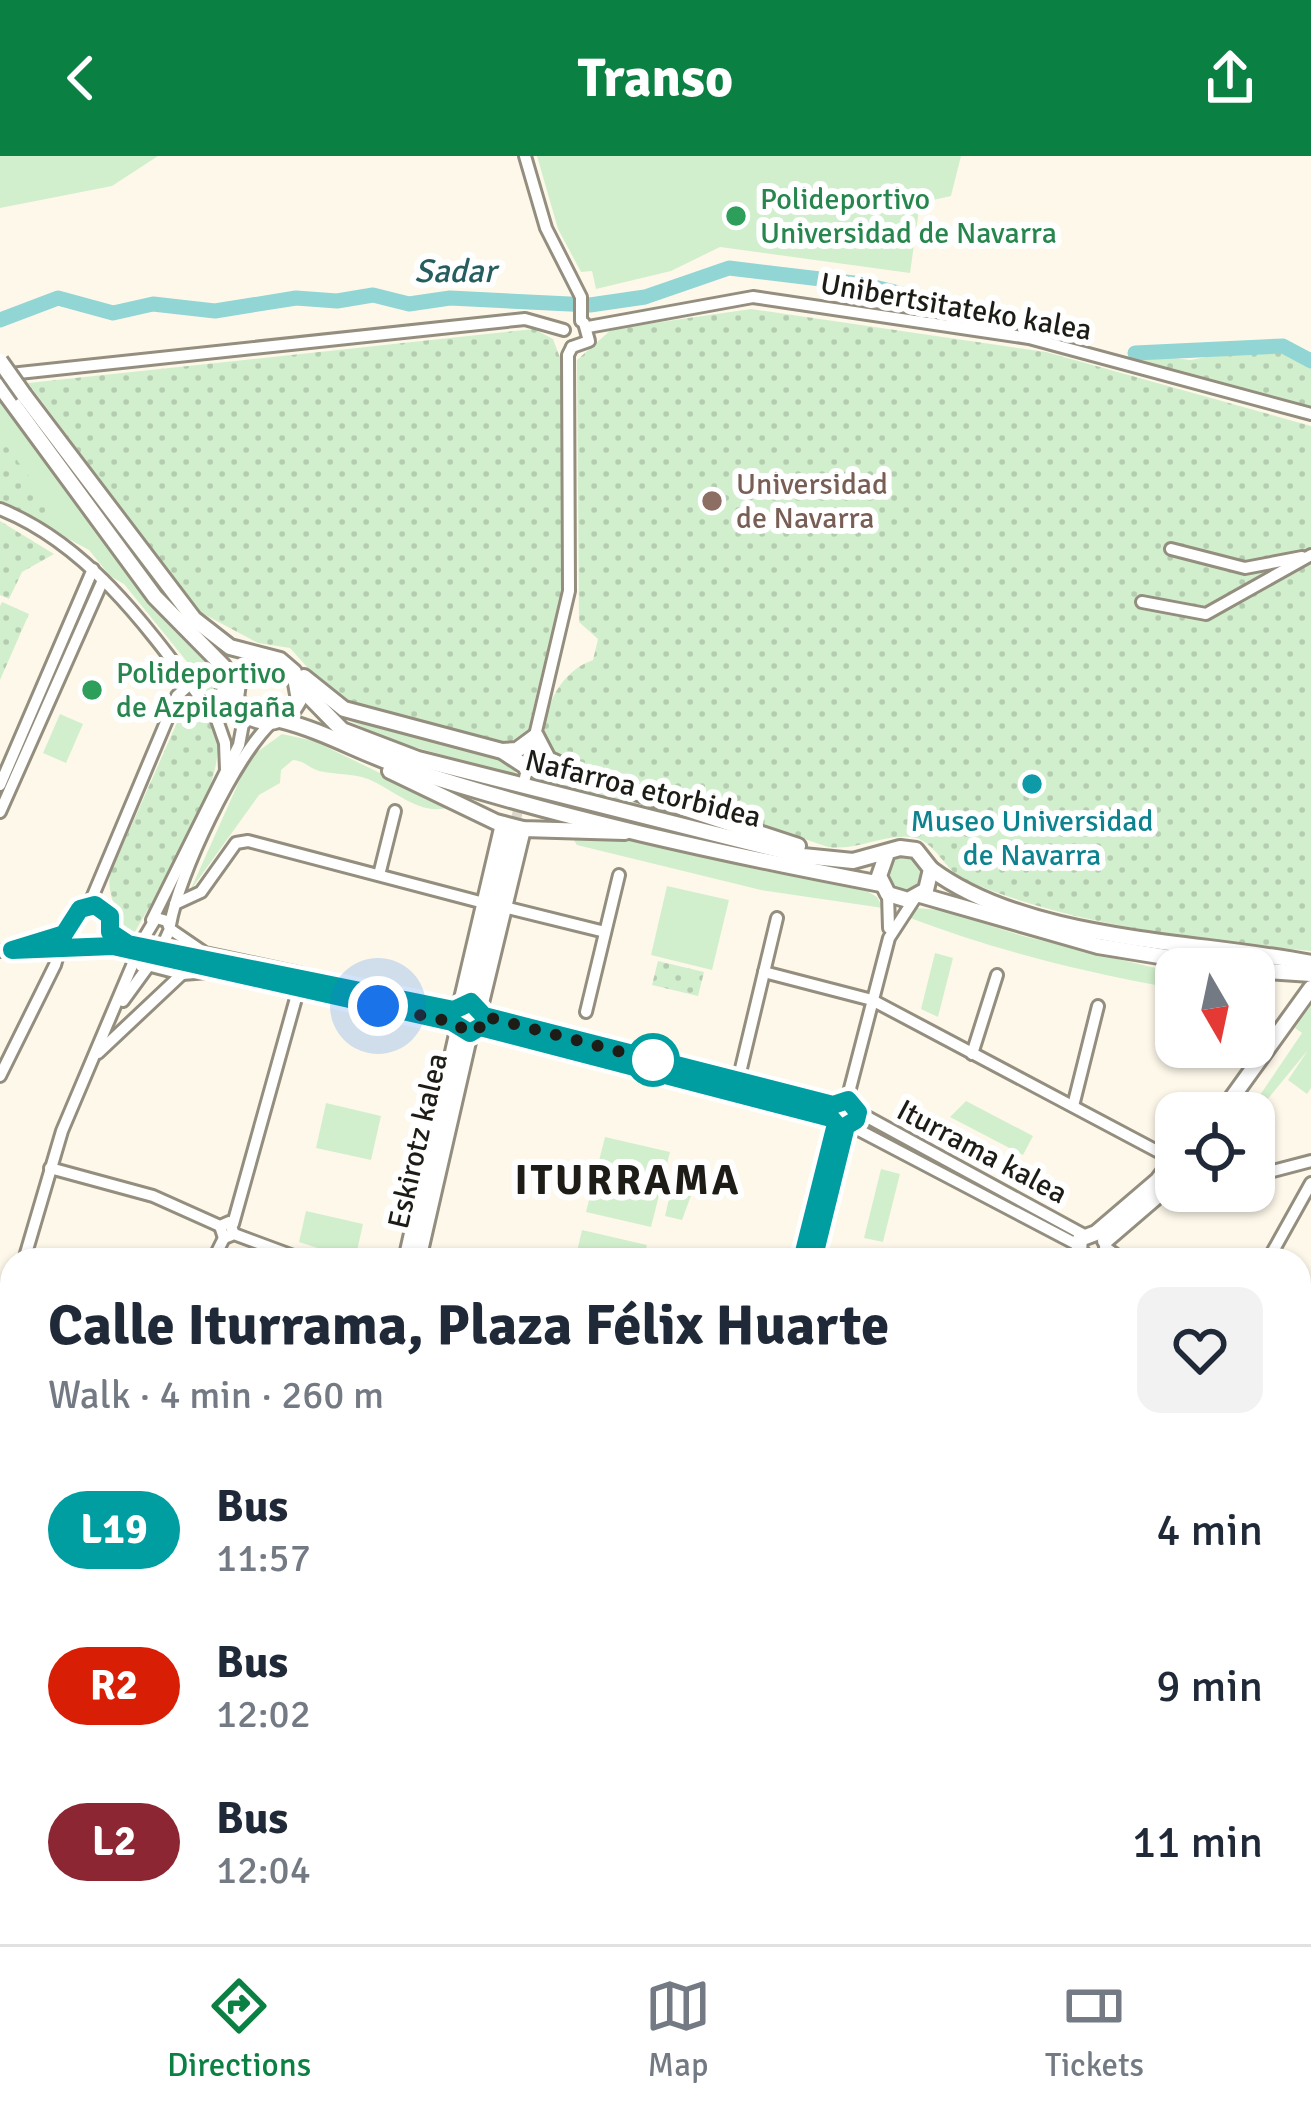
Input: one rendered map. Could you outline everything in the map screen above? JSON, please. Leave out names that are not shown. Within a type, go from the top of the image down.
[{"type":"main road","name":"Nafarroa etorbidea","points":[[0,361],[19,400],[154,597],[236,688]]},
{"type":"main road","name":"Nafarroa etorbidea","points":[[0,386],[19,400],[194,619],[219,638],[263,658]]},
{"type":"main road","name":"Nafarroa etorbidea","points":[[219,638],[281,656],[339,720],[391,749],[730,839],[837,861],[886,856]]},
{"type":"main road","points":[[200,644],[226,681],[212,703]]},
{"type":"main road","points":[[302,682],[295,708],[276,721],[244,712],[236,688],[245,668],[263,658],[288,665],[302,682],[344,709],[502,751],[524,747],[536,736],[548,759],[578,772],[814,851],[867,859]]},
{"type":"main road","name":"Nafarroa etorbidea","points":[[276,721],[408,769],[884,889]]},
{"type":"main road","name":"Nafarroa etorbidea","points":[[349,746],[512,829],[623,832],[688,843]]},
{"type":"main road","points":[[502,751],[526,773],[578,772]]},
{"type":"main road","name":"Eskirotz kalea","points":[[420,1248],[468,1017],[484,903],[512,829]]},
{"type":"main road","name":"Eskirotz kalea","points":[[409,1248],[468,1017],[504,907],[512,829]]},
{"type":"main road","points":[[1155,955],[1098,946],[884,889],[879,869],[886,856],[908,848],[923,854],[931,869],[953,885],[998,903],[1100,931],[1292,966],[1311,975]]},
{"type":"main road","points":[[918,897],[930,884],[931,869]]},
{"type":"main road","points":[[1275,968],[1311,962]]},
{"type":"main road","points":[[1236,1092],[1311,988]]},
{"type":"main road","points":[[1092,1248],[1155,1187]]},
{"type":"street","points":[[525,156],[546,228],[581,297],[589,340],[572,347],[568,355],[569,590],[526,773]]},
{"type":"street","name":"Unibertsitateko kalea","points":[[564,330],[584,320],[753,296],[1029,338],[1311,414]]},
{"type":"street","points":[[0,374],[525,319],[564,330],[572,347]]},
{"type":"street","points":[[0,509],[64,543],[103,580],[193,687],[212,703],[244,712],[239,745],[152,920],[92,1060],[50,1168],[27,1248]]},
{"type":"street","points":[[1171,549],[1245,568],[1306,556]]},
{"type":"street","points":[[1142,602],[1205,614],[1306,556]]},
{"type":"street","points":[[0,812],[93,569]]},
{"type":"street","points":[[0,785],[103,580]]},
{"type":"street","points":[[95,906],[104,864],[177,696],[193,687]]},
{"type":"street","points":[[212,703],[236,688]]},
{"type":"street","points":[[212,703],[222,730],[226,770]]},
{"type":"street","points":[[108,1024],[149,967],[170,927],[177,898],[243,755],[276,721]]},
{"type":"street","points":[[379,875],[395,811]]},
{"type":"street","name":"Eskirotz kalea","points":[[468,1017],[512,829]]},
{"type":"street","points":[[177,898],[193,897],[236,843],[248,841],[484,903]]},
{"type":"street","points":[[586,1012],[619,875]]},
{"type":"street","points":[[884,889],[889,938]]},
{"type":"street","points":[[805,1248],[889,938],[918,897]]},
{"type":"street","points":[[0,1076],[75,914],[95,906]]},
{"type":"street","points":[[6,951],[126,946],[110,932],[110,916],[95,906]]},
{"type":"street","points":[[504,907],[605,932]]},
{"type":"street","points":[[738,1082],[778,918]]},
{"type":"street","name":"Iturrama kalea","points":[[152,920],[205,952],[738,1082],[839,1120],[1086,1248]]},
{"type":"street","points":[[6,951],[68,931],[92,945]]},
{"type":"street","points":[[92,945],[110,932]]},
{"type":"street","name":"Iturrama kalea","points":[[323,982],[169,955],[346,999]]},
{"type":"street","name":"Iturrama kalea","points":[[134,961],[182,974],[200,970],[298,992],[468,1017],[839,1120]]},
{"type":"street","points":[[764,972],[872,1000],[1073,1106],[1155,1156]]},
{"type":"street","points":[[92,1060],[182,974]]},
{"type":"street","points":[[972,1054],[997,975]]},
{"type":"street","points":[[219,1248],[228,1231],[298,992]]},
{"type":"street","points":[[1073,1106],[1098,1006]]},
{"type":"street","points":[[839,1120],[858,1112],[848,1100]]},
{"type":"street","name":"Iturrama kalea","points":[[858,1112],[1087,1248]]},
{"type":"street","points":[[815,1248],[839,1120]]},
{"type":"street","points":[[1275,1171],[1307,1163],[1309,1187],[1275,1248]]},
{"type":"street","points":[[50,1168],[153,1196],[273,1248]]},
{"type":"green space","points":[[0,156],[158,156],[112,186],[0,208]]},
{"type":"green space","name":"Polideportivo Universidad de Navarra","points":[[537,156],[961,156],[951,196],[920,203],[910,273],[720,247],[671,271],[596,289],[592,271],[581,272],[558,229]]},
{"type":"green space","points":[[751,309],[1046,352],[1311,426],[1311,951],[1180,935],[1050,909],[959,877],[919,839],[900,837],[828,847],[547,752],[548,710],[570,674],[593,660],[598,639],[579,622],[577,360],[612,329]]},
{"type":"green space","points":[[534,329],[553,339],[562,363],[561,593],[528,730],[508,744],[350,701],[323,685],[290,648],[258,643],[198,611],[28,383]]},
{"type":"green space","points":[[1247,349],[1311,352],[1311,407],[1142,362],[1144,355],[1191,360]]},
{"type":"green space","points":[[0,400],[144,592],[218,672],[224,685],[214,696],[204,692],[201,679],[124,584],[110,576],[89,550],[0,502]]},
{"type":"green space","points":[[0,437],[51,507],[41,520],[0,502]]},
{"type":"green space","points":[[0,521],[54,554],[22,572],[9,599],[0,595]]},
{"type":"green space","points":[[2,602],[29,614],[0,680],[0,606]]},
{"type":"green space","points":[[187,700],[210,717],[218,744],[213,778],[180,854],[130,942],[122,936],[110,874]]},
{"type":"green space","points":[[60,714],[83,724],[66,763],[43,753]]},
{"type":"green space","points":[[346,719],[500,758],[516,766],[515,776],[387,739]]},
{"type":"green space","points":[[282,734],[314,741],[450,807],[428,808],[368,779],[319,771],[293,760],[281,770],[280,783],[259,795],[190,891],[250,757]]},
{"type":"green space","points":[[540,772],[581,778],[711,824],[536,780]]},
{"type":"green space","points":[[573,839],[634,839],[758,870],[860,887],[877,897],[883,908],[761,890],[577,845]]},
{"type":"green space","points":[[905,857],[917,862],[922,874],[917,886],[905,891],[893,886],[888,874],[893,862]]},
{"type":"green space","points":[[667,886],[729,900],[712,970],[651,955]]},
{"type":"green space","points":[[917,908],[941,910],[1023,936],[1155,968],[1155,985],[1069,967],[910,918]]},
{"type":"green space","points":[[935,953],[953,958],[938,1017],[921,1009]]},
{"type":"green space","points":[[658,961],[704,972],[698,996],[652,985]]},
{"type":"green space","points":[[1311,1005],[1311,1088],[1307,1094],[1288,1080],[1308,1050],[1274,1092],[1262,1092],[1302,1033],[1295,1028]]},
{"type":"green space","points":[[966,1101],[1033,1136],[1023,1155],[950,1117]]},
{"type":"green space","points":[[326,1103],[381,1116],[371,1160],[316,1148]]},
{"type":"green space","points":[[605,1137],[670,1152],[651,1227],[586,1212]]},
{"type":"green space","points":[[676,1168],[699,1174],[682,1220],[665,1216]]},
{"type":"green space","points":[[881,1169],[900,1174],[883,1242],[864,1238]]},
{"type":"green space","points":[[306,1211],[363,1224],[358,1248],[318,1248],[299,1242]]},
{"type":"green space","points":[[582,1230],[647,1245],[646,1248],[578,1248]]},
{"type":"waterway","name":"Sadar","points":[[0,320],[58,298],[113,313],[153,304],[215,311],[296,298],[337,301],[373,295],[409,304],[450,298],[590,305],[645,297],[729,268],[862,284],[911,296]]},
{"type":"waterway","name":"Sadar","points":[[1135,353],[1283,346],[1311,361]]},
{"type":"tunnel","points":[[513,832],[525,780]]},
{"type":"tunnel","points":[[128,945],[167,952]]},
{"type":"bus line","name":"L19","points":[[805,1248],[836,1124],[831,1118],[480,1027],[470,1033],[458,1030],[452,1022],[168,957],[97,945],[12,950],[49,943],[71,929],[80,909],[95,905],[110,916],[110,932],[128,944],[454,1010],[471,1002],[484,1016],[575,1040],[833,1105],[848,1100],[858,1112],[851,1126],[846,1126],[816,1248]]},
{"type":"place","name":"Polideportivo Universidad de Navarra","points":[[736,216]]},
{"type":"place","name":"Universidad de Navarra","points":[[712,501]]},
{"type":"place","name":"Polideportivo de Azpilagaña","points":[[92,690]]},
{"type":"place","name":"Museo Universidad de Navarra","points":[[1032,784]]},
{"type":"district","name":"ITURRAMA","points":[[628,1180]]},
{"type":"route","points":[[378,1006],[452,1022],[458,1030],[470,1033],[480,1027],[484,1016],[659,1062],[653,1060]]}]
